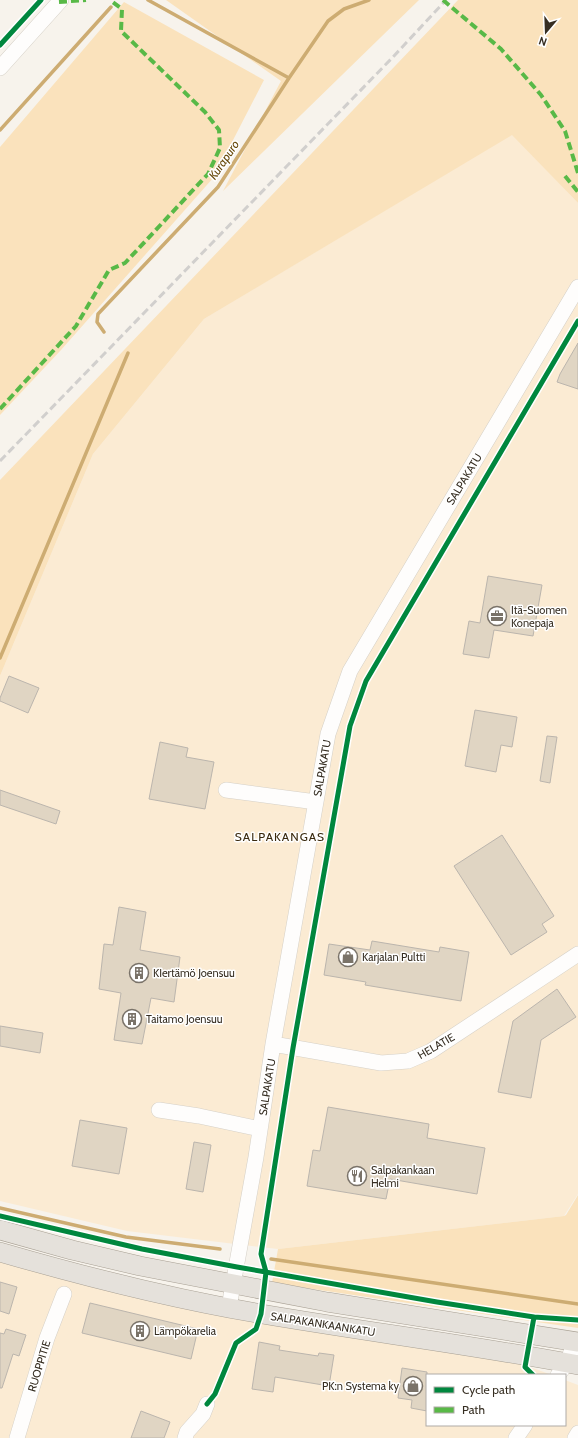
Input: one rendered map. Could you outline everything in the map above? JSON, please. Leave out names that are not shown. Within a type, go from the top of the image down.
[{"type":"main road","name":"SALPAKANKAANKATU","points":[[0,1230],[72,1250],[140,1266],[327,1302],[576,1342]]},
{"type":"main road","name":"SALPAKANKAANKATU","points":[[0,1252],[96,1278],[229,1308],[527,1355],[568,1368]]},
{"type":"street","points":[[0,68],[61,0]]},
{"type":"street","name":"SALPAKATU","points":[[229,1308],[273,1044],[328,734],[350,671],[578,287]]},
{"type":"street","points":[[226,790],[316,802]]},
{"type":"street","name":"HELATIE","points":[[273,1044],[381,1063],[408,1061],[431,1051],[578,954]]},
{"type":"street","points":[[159,1110],[199,1116],[260,1129]]},
{"type":"street","name":"RUOPPITIE","points":[[17,1438],[47,1338],[64,1294]]},
{"type":"street","points":[[568,1368],[576,1342]]},
{"type":"street","points":[[185,1438],[187,1432],[203,1414],[207,1404]]},
{"type":"street","points":[[516,1438],[524,1426]]},
{"type":"street","points":[[575,1438],[578,1433]]},
{"type":"shaded area","points":[[166,0],[419,0],[223,191],[281,81]]},
{"type":"shaded area","points":[[458,0],[578,0],[578,203],[512,135],[204,319],[93,454],[0,676],[0,480]]},
{"type":"shaded area","points":[[124,2],[264,80],[214,177],[61,350],[0,415],[0,147]]},
{"type":"shaded area","points":[[512,134],[578,203],[578,1194],[564,1216],[278,1249],[127,1231],[0,1201],[0,676],[93,454],[204,319]]},
{"type":"shaded area","points":[[578,1195],[578,1328],[272,1283],[278,1249],[564,1216]]},
{"type":"shaded area","points":[[0,1260],[519,1363],[549,1374],[426,1374],[426,1426],[566,1426],[566,1380],[578,1385],[578,1438],[0,1438]]},
{"type":"building","points":[[578,343],[578,389],[557,382]]},
{"type":"building","points":[[488,576],[542,585],[533,636],[494,630],[489,658],[463,654],[469,621],[480,623]]},
{"type":"building","points":[[9,676],[39,688],[28,713],[0,701]]},
{"type":"building","points":[[475,710],[517,717],[512,747],[501,745],[496,772],[465,766]]},
{"type":"building","points":[[547,736],[557,737],[550,783],[540,781]]},
{"type":"building","points":[[160,742],[188,748],[186,757],[214,762],[205,809],[149,799]]},
{"type":"building","points":[[0,790],[60,811],[56,824],[0,805]]},
{"type":"building","points":[[502,835],[554,916],[542,924],[547,932],[511,955],[454,866]]},
{"type":"building","points":[[119,907],[146,912],[140,950],[180,957],[174,1002],[151,998],[142,1044],[114,1040],[121,993],[99,989],[104,944],[113,945]]},
{"type":"building","points":[[372,941],[439,952],[440,947],[469,952],[461,1001],[365,985],[366,982],[324,975],[329,944],[370,950]]},
{"type":"building","points":[[557,989],[576,1017],[541,1040],[531,1098],[498,1092],[513,1021]]},
{"type":"building","points":[[0,1026],[43,1033],[40,1053],[0,1046]]},
{"type":"building","points":[[328,1107],[429,1124],[427,1138],[485,1148],[477,1194],[390,1179],[386,1199],[307,1186],[313,1150],[320,1151]]},
{"type":"building","points":[[80,1120],[127,1128],[119,1174],[72,1166]]},
{"type":"building","points":[[194,1142],[211,1145],[203,1192],[186,1189]]},
{"type":"building","points":[[0,1282],[17,1287],[9,1314],[0,1311]]},
{"type":"building","name":"Lämpökarelia","points":[[90,1303],[198,1329],[191,1359],[82,1333]]},
{"type":"building","points":[[6,1329],[26,1335],[19,1356],[13,1354],[2,1388],[0,1388],[0,1333],[4,1334]]},
{"type":"building","points":[[259,1342],[280,1346],[279,1350],[318,1356],[319,1353],[334,1355],[329,1386],[275,1377],[273,1392],[252,1389]]},
{"type":"building","name":"PK:n Systema ky","points":[[402,1368],[427,1372],[426,1411],[411,1408],[412,1400],[398,1398]]},
{"type":"building","points":[[141,1411],[170,1422],[164,1438],[131,1438]]},
{"type":"waterway","points":[[148,0],[289,78]]},
{"type":"waterway","name":"Kurapuro","points":[[104,332],[97,322],[98,314],[218,187],[328,21],[344,9],[369,0]]},
{"type":"waterway","points":[[0,130],[111,7]]},
{"type":"waterway","points":[[0,658],[128,353]]},
{"type":"waterway","points":[[0,1208],[126,1237],[220,1249]]},
{"type":"waterway","points":[[271,1259],[578,1304]]},
{"type":"railway","points":[[0,461],[393,57],[446,0]]},
{"type":"marked path","points":[[59,2],[86,0]]},
{"type":"marked path","points":[[0,409],[76,326],[109,270],[125,263],[208,174],[220,148],[219,130],[205,112],[121,31],[122,9],[110,0]]},
{"type":"marked path","points":[[443,0],[501,49],[541,95],[565,131],[578,173]]},
{"type":"marked path","points":[[565,176],[578,192]]},
{"type":"cycle path","points":[[0,45],[41,0]]},
{"type":"cycle path","points":[[207,1404],[215,1394],[236,1343],[256,1329],[261,1314],[266,1272],[261,1254],[293,1048],[350,726],[366,681],[578,321]]},
{"type":"cycle path","points":[[0,1216],[142,1249],[237,1267],[437,1302],[534,1317],[578,1320]]},
{"type":"cycle path","points":[[532,1374],[525,1367],[534,1317]]},
{"type":"place","name":"Itä-Suomen Konepaja","points":[[497,616]]},
{"type":"place","name":"Karjalan Pultti","points":[[348,957]]},
{"type":"place","name":"KIertämö Joensuu","points":[[139,973]]},
{"type":"place","name":"Taitamo Joensuu","points":[[132,1019]]},
{"type":"place","name":"Salpakankaan Helmi","points":[[357,1176]]},
{"type":"place","name":"Lämpökarelia","points":[[140,1331]]},
{"type":"place","name":"PK:n Systema ky","points":[[413,1386]]},
{"type":"district","name":"SALPAKANGAS","points":[[280,837]]}]
